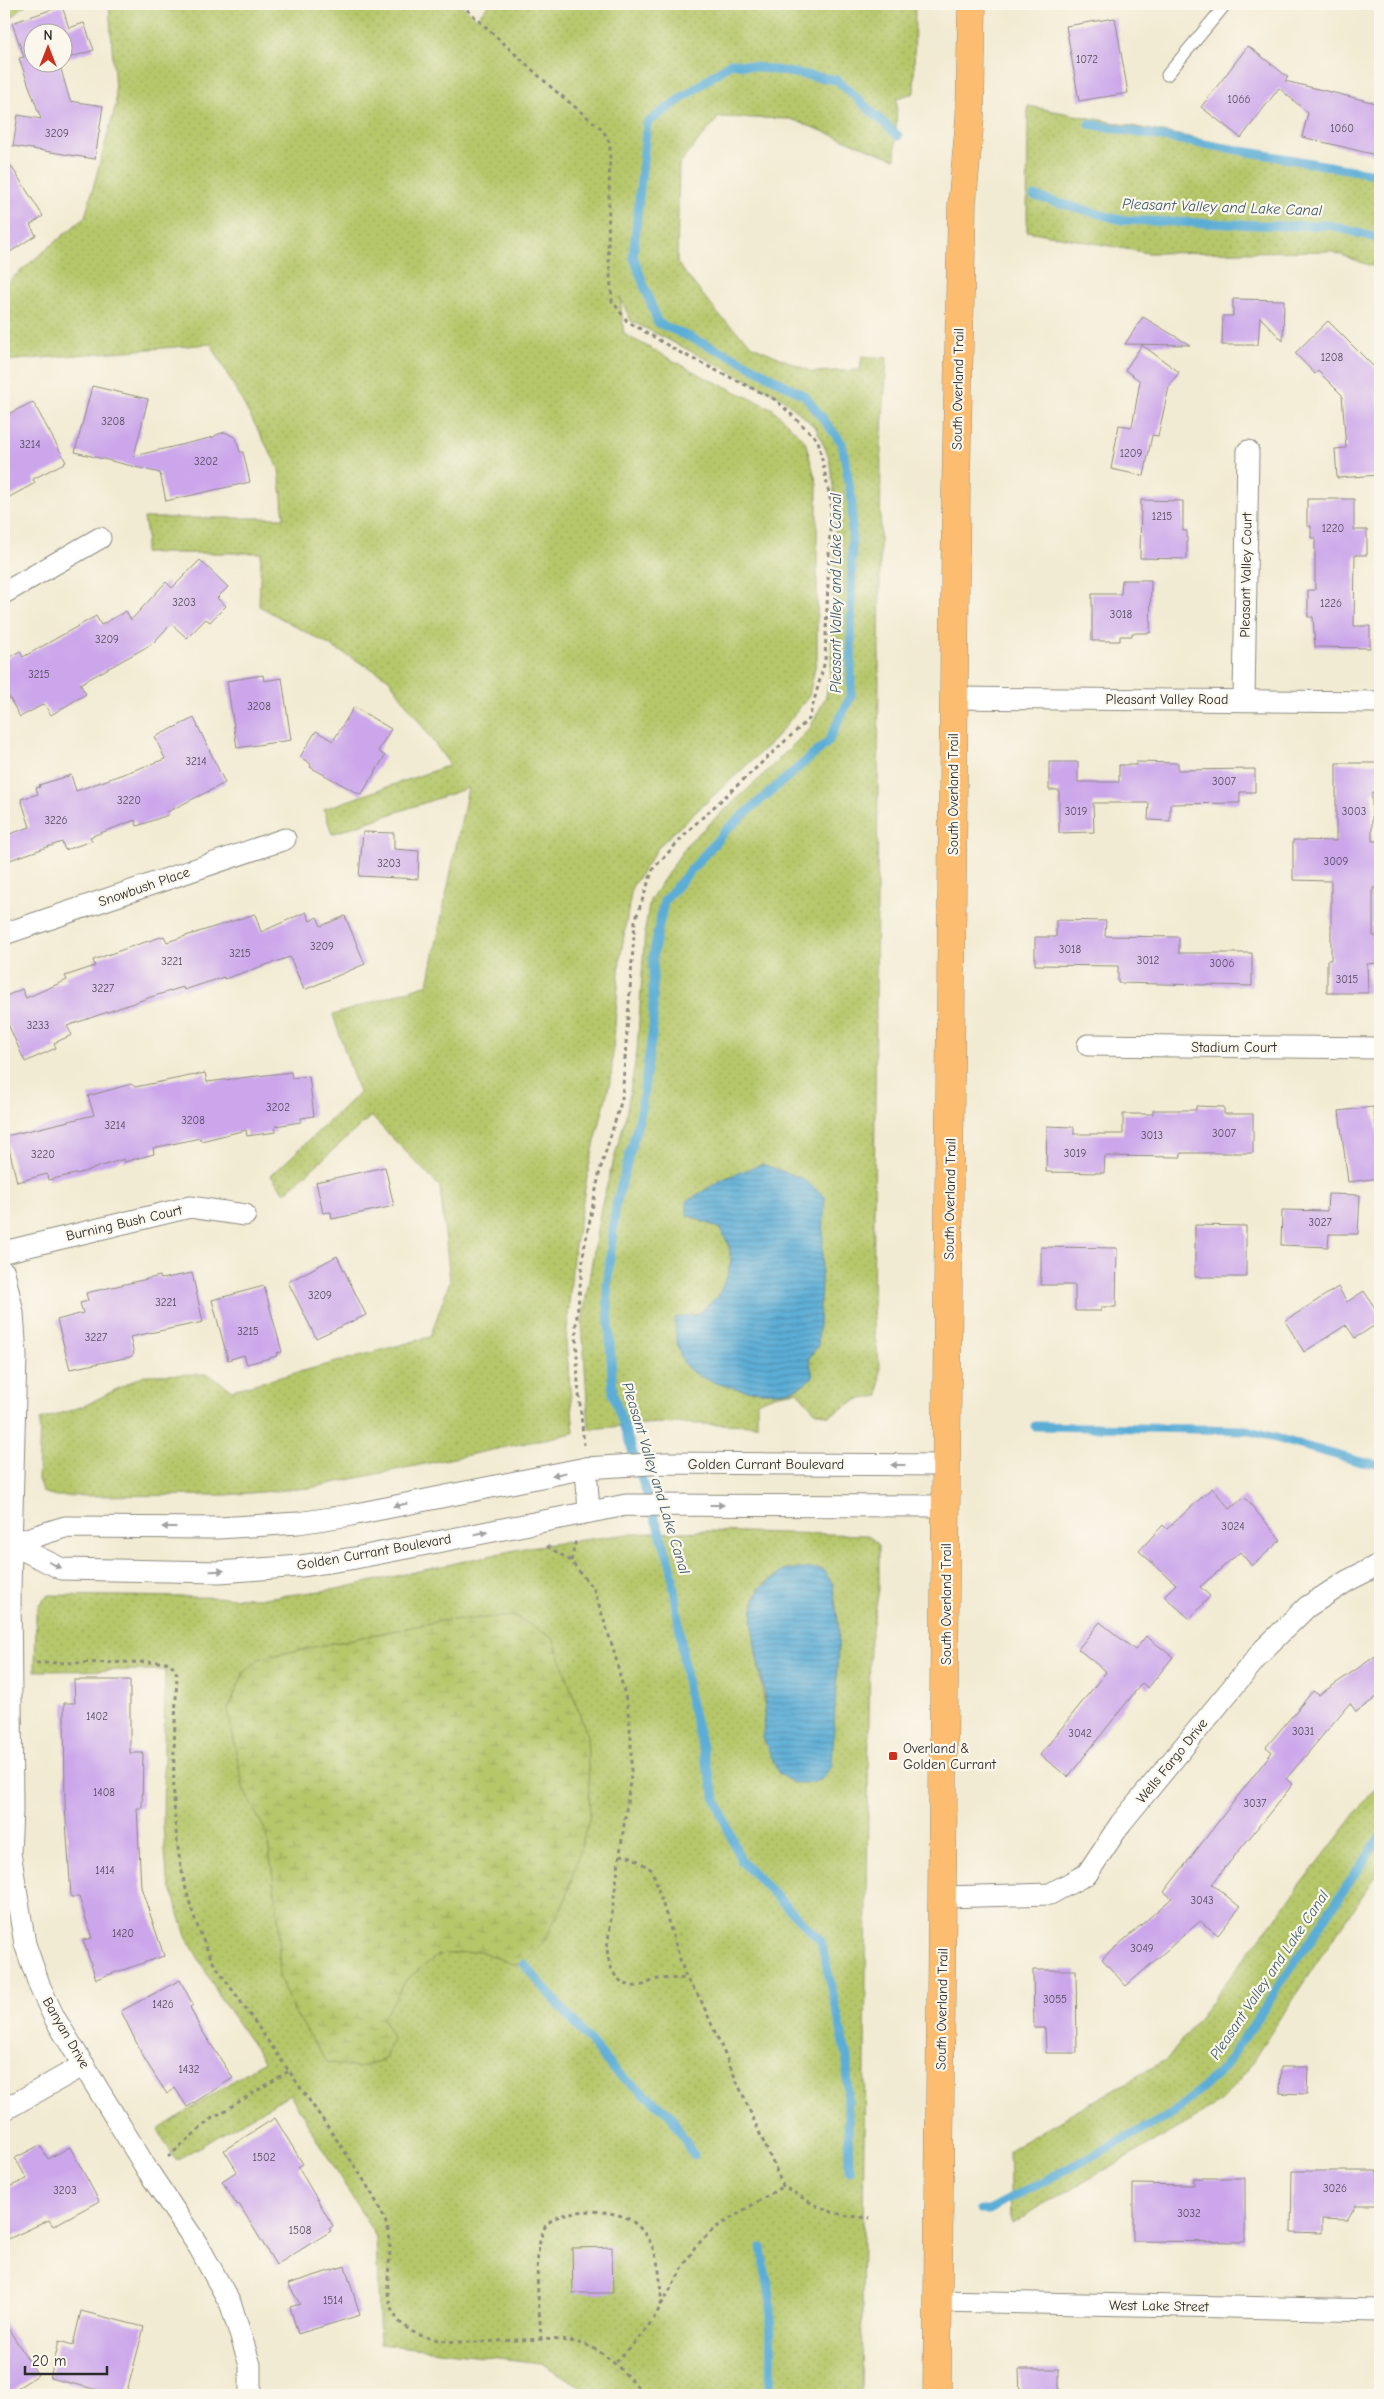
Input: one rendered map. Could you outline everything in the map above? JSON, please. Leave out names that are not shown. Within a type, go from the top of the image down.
[{"type":"main road","name":"South Overland Trail","points":[[937,2395],[944,1896],[946,1465],[954,698],[962,204],[970,118],[972,4]]},
{"type":"street","name":"Pleasant Valley Court","points":[[1244,700],[1248,451]]},
{"type":"street","points":[[4,593],[100,538]]},
{"type":"street","name":"Pleasant Valley Road","points":[[954,698],[1380,702]]},
{"type":"street","name":"Snowbush Place","points":[[4,934],[285,839]]},
{"type":"street","name":"Stadium Court","points":[[1088,1046],[1380,1048]]},
{"type":"street","name":"Burning Bush Court","points":[[4,1252],[190,1208],[245,1215]]},
{"type":"street","name":"Banyan Drive","points":[[4,1272],[13,1313],[16,1355],[8,1544],[8,1810],[10,1853],[25,1944],[40,1987],[54,2017],[148,2171],[199,2247],[231,2305],[250,2365],[250,2395]]},
{"type":"street","name":"Golden Currant Boulevard","points":[[8,1544],[65,1527],[218,1528],[298,1523],[351,1515],[586,1468],[666,1463],[946,1465]]},
{"type":"street","points":[[586,1468],[589,1512]]},
{"type":"street","name":"Golden Currant Boulevard","points":[[8,1544],[62,1569],[219,1572],[301,1566],[355,1558],[626,1505],[947,1506]]},
{"type":"street","name":"Wells Fargo Drive","points":[[944,1896],[1050,1894],[1087,1874],[1121,1823],[1264,1648],[1307,1607],[1347,1581],[1380,1564]]},
{"type":"street","points":[[4,2110],[84,2065]]},
{"type":"street","name":"West Lake Street","points":[[938,2301],[1380,2310]]},
{"type":"lane","points":[[1167,75],[1226,4]]},
{"type":"path","points":[[461,4],[552,88],[603,130],[610,144],[608,248],[612,301],[627,321],[679,352],[776,400],[818,440],[831,503],[825,661],[809,719],[690,830],[653,869],[635,920],[622,1098],[600,1170],[584,1249],[576,1325],[578,1384],[586,1468]]},
{"type":"path","points":[[571,1561],[578,1534]]},
{"type":"path","points":[[540,1542],[571,1561],[594,1590],[614,1651],[627,1704],[631,1737],[631,1774],[606,1948],[608,1963],[612,1973],[628,1985],[658,1979],[686,1978]]},
{"type":"path","points":[[9,1664],[172,1664],[177,1674],[173,1802],[177,1848],[184,1887],[198,1931],[213,1962],[343,2149],[386,2223],[389,2242],[388,2298],[394,2315],[412,2332],[433,2338],[498,2342],[541,2340],[580,2344],[594,2349],[615,2363],[645,2395]]},
{"type":"path","points":[[620,1855],[632,1857],[652,1870],[686,1978],[700,1998],[783,2186],[813,2204],[826,2209],[847,2216],[870,2218]]},
{"type":"path","points":[[148,2171],[168,2157],[211,2119],[289,2071]]},
{"type":"path","points":[[615,2363],[636,2342],[661,2306],[695,2247],[715,2228],[783,2186]]},
{"type":"path","points":[[541,2340],[538,2252],[543,2229],[550,2220],[562,2215],[595,2211],[612,2214],[632,2221],[647,2236],[660,2265],[661,2306]]},
{"type":"green space","points":[[4,4],[26,4],[4,25]]},
{"type":"green space","points":[[109,4],[460,4],[477,18],[489,4],[915,4],[914,93],[897,98],[895,159],[791,119],[719,117],[679,164],[677,263],[719,315],[753,346],[812,372],[860,370],[862,356],[887,358],[881,446],[873,1326],[880,1367],[879,1396],[856,1400],[829,1416],[815,1411],[797,1391],[774,1395],[757,1402],[757,1425],[656,1423],[589,1429],[582,1322],[601,1207],[626,1115],[637,1051],[645,929],[650,900],[688,843],[758,780],[810,728],[826,696],[831,668],[836,505],[829,457],[816,428],[781,397],[631,321],[620,297],[624,334],[698,374],[773,409],[805,441],[817,484],[817,658],[809,696],[774,740],[660,845],[632,887],[620,960],[611,1078],[589,1166],[573,1257],[566,1342],[574,1433],[309,1488],[226,1495],[56,1496],[42,1492],[38,1479],[40,1420],[84,1406],[144,1375],[208,1374],[232,1390],[430,1337],[450,1281],[440,1187],[371,1116],[285,1193],[271,1176],[359,1093],[333,1015],[428,984],[468,788],[332,834],[324,809],[450,765],[388,678],[259,606],[261,553],[144,553],[147,537],[144,518],[284,518],[279,469],[211,344],[4,361],[4,285],[85,217],[116,104]],"holes":[[[825,1197],[809,1358],[749,1390],[708,1380],[689,1368],[675,1318],[698,1314],[718,1296],[728,1275],[731,1261],[729,1245],[719,1228],[687,1215]]]},
{"type":"green space","points":[[1028,106],[1380,174],[1380,269],[1330,251],[1148,253],[1027,231]]},
{"type":"green space","points":[[702,1531],[868,1535],[879,1545],[879,1589],[870,1640],[861,2395],[595,2395],[541,2363],[380,2344],[376,2237],[290,2094],[176,2161],[158,2130],[264,2061],[221,1999],[186,1936],[167,1876],[163,1826],[165,1670],[35,1671],[36,1614],[39,1604],[49,1595],[263,1598],[337,1589],[529,1547],[628,1534]],"holes":[[[786,1569],[765,1715],[753,1633],[754,1602],[761,1587]]]},
{"type":"green space","points":[[515,1616],[553,1638],[587,1735],[590,1816],[566,1898],[545,1940],[524,1964],[512,1964],[480,1951],[438,1955],[407,1979],[383,2018],[392,2038],[385,2059],[357,2068],[327,2062],[294,2011],[279,1977],[279,1922],[267,1834],[243,1788],[228,1710],[244,1672],[261,1658],[440,1621]]},
{"type":"green space","points":[[1380,1782],[1380,1870],[1246,2071],[1224,2099],[1186,2124],[1011,2223],[1009,2150],[1167,2059]]},
{"type":"water","points":[[762,1164],[802,1178],[825,1197],[818,1346],[809,1358],[813,1377],[797,1388],[773,1392],[758,1392],[726,1386],[711,1381],[689,1369],[679,1352],[675,1324],[675,1318],[698,1314],[718,1296],[728,1275],[731,1261],[729,1244],[719,1228],[687,1215],[687,1201],[723,1179]]},
{"type":"water","points":[[786,1569],[822,1569],[833,1584],[839,1630],[832,1766],[821,1780],[810,1783],[793,1783],[778,1773],[763,1737],[765,1696],[755,1646],[752,1619],[754,1604],[759,1589]]},
{"type":"building","points":[[62,6],[67,22],[22,22],[22,51],[12,23]]},
{"type":"building","points":[[1115,18],[1128,93],[1079,101],[1066,26]]},
{"type":"building","points":[[84,23],[94,50],[72,57],[72,27]]},
{"type":"building","points":[[1248,46],[1288,77],[1285,81],[1380,104],[1380,156],[1302,137],[1308,113],[1279,88],[1241,138],[1201,107]]},
{"type":"building","points":[[24,72],[62,72],[70,101],[103,106],[95,159],[13,146],[18,115],[41,119]]},
{"type":"building","points":[[4,155],[43,216],[30,225],[36,235],[4,256]]},
{"type":"building","points":[[1233,299],[1284,300],[1283,341],[1260,317],[1258,345],[1222,345],[1223,316],[1233,316]]},
{"type":"building","points":[[1143,317],[1190,345],[1125,344]]},
{"type":"building","points":[[1328,321],[1380,373],[1380,379],[1377,381],[1380,423],[1380,475],[1337,478],[1335,449],[1346,448],[1342,395],[1318,371],[1315,374],[1295,353]]},
{"type":"building","points":[[1142,345],[1179,372],[1169,387],[1158,436],[1152,435],[1144,476],[1111,469],[1119,425],[1132,427],[1140,381],[1125,370]]},
{"type":"building","points":[[92,386],[148,399],[134,456],[214,437],[225,432],[236,438],[240,452],[243,452],[250,482],[166,501],[160,473],[75,452]]},
{"type":"building","points":[[33,402],[66,462],[33,479],[35,483],[4,500],[4,416]]},
{"type":"building","points":[[1307,499],[1354,499],[1354,530],[1367,530],[1367,555],[1355,555],[1354,626],[1370,626],[1370,648],[1315,647],[1313,617],[1308,617],[1308,590],[1315,590],[1315,538],[1311,538],[1311,526],[1307,526]]},
{"type":"building","points":[[1141,500],[1183,501],[1183,531],[1187,531],[1187,559],[1140,558]]},
{"type":"building","points":[[200,560],[228,587],[217,598],[226,606],[210,622],[206,619],[187,638],[171,624],[152,644],[80,684],[86,694],[51,715],[44,704],[20,717],[4,688],[4,660],[20,651],[23,657],[96,616],[101,625],[126,611],[131,620],[166,582],[172,588]]},
{"type":"building","points":[[1122,580],[1151,580],[1150,633],[1132,633],[1132,636],[1120,636],[1120,641],[1092,641],[1092,594],[1121,594]]},
{"type":"building","points":[[263,675],[264,681],[282,678],[291,740],[237,748],[227,681]]},
{"type":"building","points":[[354,707],[391,729],[378,751],[385,756],[361,795],[310,767],[311,764],[300,757],[316,731],[333,741]]},
{"type":"building","points":[[194,718],[225,783],[167,812],[168,815],[137,826],[135,820],[90,837],[92,841],[65,850],[62,842],[4,862],[4,836],[30,827],[21,799],[38,794],[36,788],[40,787],[39,785],[71,775],[76,791],[165,759],[155,737]]},
{"type":"building","points":[[1049,762],[1078,762],[1078,782],[1119,782],[1119,765],[1136,765],[1136,762],[1178,763],[1178,770],[1255,769],[1255,792],[1240,792],[1240,803],[1170,804],[1170,821],[1148,820],[1149,803],[1093,803],[1094,832],[1059,833],[1059,790],[1049,790]]},
{"type":"building","points":[[1336,763],[1378,763],[1378,792],[1372,792],[1372,841],[1378,841],[1378,888],[1373,888],[1373,936],[1377,936],[1378,963],[1367,964],[1368,993],[1327,993],[1327,960],[1331,960],[1331,881],[1293,880],[1293,840],[1336,841]]},
{"type":"building","points":[[363,832],[394,833],[394,849],[419,851],[418,879],[359,876]]},
{"type":"building","points":[[306,912],[310,921],[317,917],[321,926],[345,916],[365,964],[304,990],[290,957],[224,979],[224,977],[184,990],[183,987],[67,1026],[72,1035],[54,1043],[56,1048],[25,1062],[4,1015],[4,997],[22,989],[26,998],[67,980],[65,976],[95,966],[93,960],[133,946],[164,936],[167,942],[255,914],[261,932]]},
{"type":"building","points":[[1056,920],[1106,921],[1105,936],[1179,937],[1179,953],[1252,953],[1252,986],[1118,983],[1118,966],[1035,965],[1035,937],[1056,937]]},
{"type":"building","points":[[291,1072],[292,1078],[309,1076],[314,1116],[301,1118],[301,1122],[275,1126],[276,1132],[247,1136],[246,1130],[201,1141],[200,1138],[153,1148],[154,1154],[124,1162],[124,1159],[80,1173],[48,1180],[47,1174],[17,1182],[6,1136],[94,1115],[88,1096],[131,1084],[135,1087],[205,1073],[207,1082]]},
{"type":"building","points":[[1196,1106],[1224,1107],[1224,1114],[1253,1114],[1253,1153],[1181,1153],[1181,1157],[1105,1156],[1104,1173],[1046,1172],[1047,1126],[1074,1127],[1074,1134],[1123,1134],[1123,1114],[1153,1114],[1153,1110],[1196,1110]]},
{"type":"building","points":[[1373,1107],[1380,1148],[1380,1178],[1348,1182],[1339,1111]]},
{"type":"building","points":[[385,1167],[394,1206],[332,1219],[331,1212],[323,1213],[316,1182]]},
{"type":"building","points":[[1328,1194],[1360,1195],[1358,1234],[1329,1234],[1328,1247],[1281,1245],[1282,1210],[1327,1211]]},
{"type":"building","points":[[1195,1225],[1246,1226],[1246,1277],[1195,1277]]},
{"type":"building","points":[[1041,1247],[1117,1248],[1116,1307],[1101,1307],[1101,1311],[1075,1311],[1075,1285],[1041,1285]]},
{"type":"building","points":[[337,1256],[366,1315],[316,1338],[288,1282]]},
{"type":"building","points":[[192,1273],[203,1322],[130,1337],[134,1354],[130,1357],[70,1369],[57,1320],[83,1313],[80,1303],[88,1301],[86,1293],[160,1276],[161,1279]]},
{"type":"building","points":[[264,1286],[282,1352],[276,1353],[277,1356],[247,1364],[244,1355],[228,1360],[212,1300]]},
{"type":"building","points":[[1338,1287],[1347,1302],[1364,1291],[1380,1316],[1380,1322],[1355,1338],[1346,1325],[1304,1352],[1285,1321]]},
{"type":"building","points":[[1212,1488],[1230,1509],[1244,1497],[1281,1540],[1252,1566],[1240,1552],[1200,1587],[1210,1596],[1190,1619],[1164,1596],[1176,1584],[1139,1551],[1163,1525],[1167,1529]]},
{"type":"building","points":[[1100,1622],[1135,1650],[1146,1636],[1173,1657],[1148,1688],[1142,1683],[1068,1777],[1040,1755],[1106,1672],[1078,1649]]},
{"type":"building","points":[[1380,1653],[1380,1695],[1356,1712],[1350,1703],[1286,1779],[1293,1784],[1212,1884],[1240,1907],[1218,1935],[1200,1921],[1126,1986],[1102,1959],[1172,1898],[1164,1892],[1272,1752],[1266,1747],[1313,1691],[1319,1695]]},
{"type":"building","points":[[74,1680],[130,1680],[130,1753],[143,1753],[142,1808],[137,1808],[141,1887],[164,1956],[96,1979],[83,1940],[92,1938],[79,1897],[71,1897],[65,1806],[64,1703],[75,1703]]},
{"type":"building","points":[[1033,1970],[1076,1970],[1077,2053],[1046,2053],[1045,2028],[1034,2028]]},
{"type":"building","points":[[180,1980],[193,2005],[190,2007],[199,2026],[233,2078],[187,2107],[175,2088],[167,2094],[145,2060],[121,2011]]},
{"type":"building","points":[[1281,2067],[1308,2067],[1307,2094],[1280,2093]]},
{"type":"building","points":[[275,2118],[303,2164],[298,2167],[333,2226],[329,2229],[331,2231],[276,2265],[239,2204],[237,2205],[222,2181],[237,2171],[224,2150]]},
{"type":"building","points":[[40,2145],[48,2159],[70,2147],[99,2201],[53,2226],[49,2220],[4,2241],[4,2189],[27,2179],[15,2158]]},
{"type":"building","points":[[1292,2171],[1378,2171],[1378,2205],[1356,2205],[1347,2220],[1322,2219],[1322,2233],[1291,2232]]},
{"type":"building","points":[[1194,2178],[1245,2178],[1245,2242],[1133,2241],[1133,2184],[1194,2185]]},
{"type":"building","points":[[612,2247],[613,2293],[573,2293],[572,2248]]},
{"type":"building","points":[[345,2266],[360,2315],[298,2334],[290,2307],[300,2304],[288,2284]]},
{"type":"building","points":[[81,2311],[144,2327],[126,2395],[118,2395],[50,2378],[59,2341],[73,2345]]},
{"type":"building","points":[[4,2322],[38,2375],[6,2395],[4,2395]]},
{"type":"building","points":[[1019,2369],[1059,2369],[1059,2395],[1020,2395]]},
{"type":"waterway","name":"Pleasant Valley and Lake Canal","points":[[849,2171],[847,2057],[821,1941],[741,1861],[716,1800],[688,1693],[671,1566],[613,1394],[607,1286],[616,1204],[640,1116],[653,1029],[653,956],[664,901],[726,830],[828,742],[851,696],[852,501],[842,443],[805,396],[738,359],[658,323],[633,256],[647,123],[731,63],[837,80],[898,136]]},
{"type":"waterway","points":[[1089,124],[1380,175]]},
{"type":"waterway","name":"Pleasant Valley and Lake Canal","points":[[1034,196],[1121,220],[1285,226],[1329,225],[1380,239]]},
{"type":"waterway","points":[[1035,1426],[1247,1430],[1361,1462],[1380,1464]]},
{"type":"waterway","name":"Pleasant Valley and Lake Canal","points":[[980,2210],[989,2210],[1174,2113],[1223,2069],[1380,1837]]},
{"type":"waterway","points":[[524,1964],[615,2071],[670,2114],[693,2155]]},
{"type":"waterway","points":[[761,2248],[771,2302],[770,2395]]},
{"type":"place","name":"Overland & Golden Currant","points":[[893,1756]]}]
